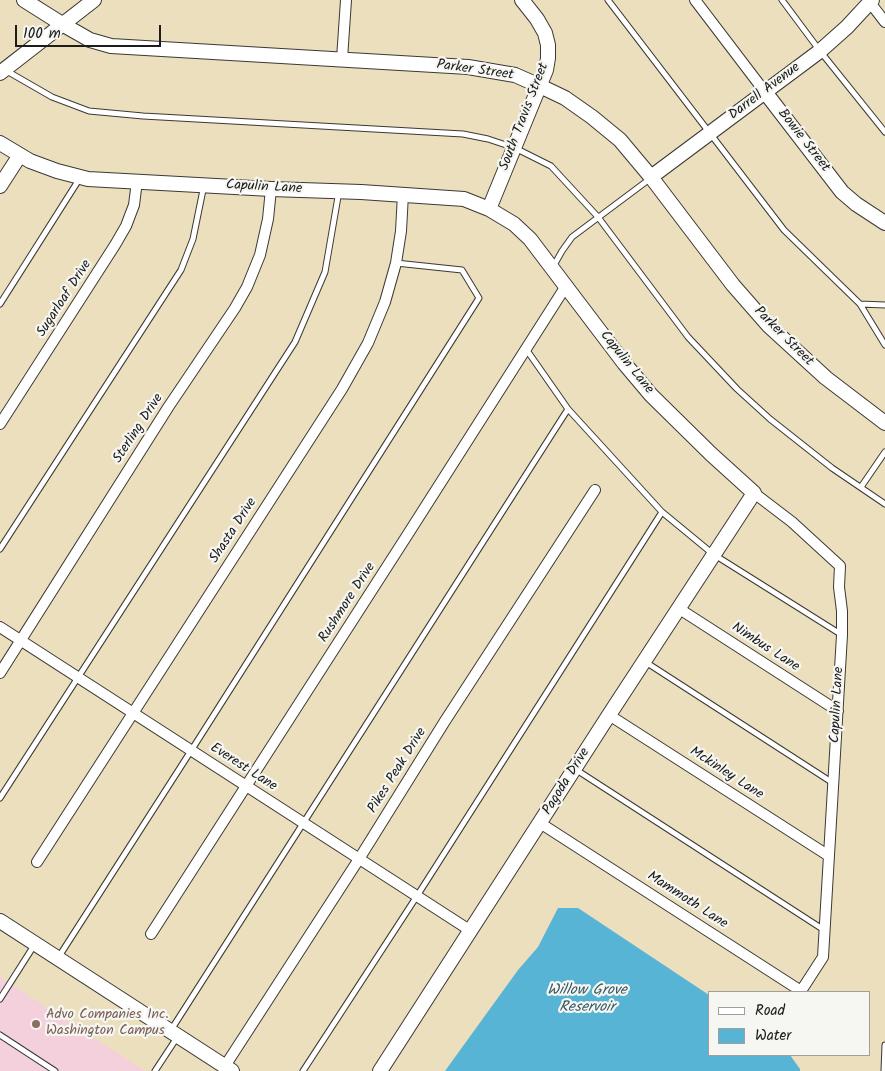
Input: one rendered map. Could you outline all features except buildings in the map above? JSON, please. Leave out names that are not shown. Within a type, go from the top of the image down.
[{"type":"street","name":"Parker Street","points":[[24,0],[90,40],[111,46],[468,67],[515,75],[565,98],[592,116],[620,140],[651,177],[733,285],[768,325],[826,378],[885,423]]},
{"type":"street","points":[[1,70],[94,0]]},
{"type":"street","points":[[342,59],[346,0]]},
{"type":"street","name":"South Travis Street","points":[[490,209],[540,86],[548,58],[548,45],[545,33],[522,0]]},
{"type":"street","name":"Bowie Street","points":[[695,0],[842,192],[856,204],[885,222]]},
{"type":"street","points":[[870,1],[885,22]]},
{"type":"street","name":"Darrell Avenue","points":[[651,177],[820,51],[847,27],[870,1]]},
{"type":"street","name":"Capulin Lane","points":[[0,143],[30,161],[57,171],[88,179],[402,194],[464,199],[490,209],[514,224],[530,239],[624,363],[652,395],[704,448],[754,493],[792,522],[840,566],[839,587],[842,635],[823,957],[812,974]]},
{"type":"street","points":[[0,186],[20,155]]},
{"type":"street","name":"Sugarloaf Drive","points":[[0,424],[126,226],[134,205],[137,181]]},
{"type":"street","name":"Sterling Drive","points":[[0,672],[169,406],[235,308],[260,255],[268,219],[271,189]]},
{"type":"street","name":"Shasta Drive","points":[[37,862],[342,389],[371,335],[385,302],[396,263],[402,194]]},
{"type":"street","name":"Rushmore Drive","points":[[151,934],[566,286]]},
{"type":"street","name":"Pikes Peak Drive","points":[[228,1069],[445,721],[594,490]]},
{"type":"street","name":"Pagoda Drive","points":[[380,1071],[754,493]]},
{"type":"street","name":"Nimbus Lane","points":[[678,608],[838,711]]},
{"type":"street","name":"Everest Lane","points":[[0,627],[471,931]]},
{"type":"street","name":"Mckinley Lane","points":[[609,715],[828,856]]},
{"type":"street","name":"Mammoth Lane","points":[[540,823],[801,991],[812,974]]},
{"type":"street","points":[[0,921],[228,1069]]},
{"type":"lane","points":[[608,0],[784,230],[860,304],[885,345]]},
{"type":"lane","points":[[782,0],[885,132]]},
{"type":"lane","points":[[1,70],[52,98],[89,111],[143,116],[463,134],[488,139],[515,148],[551,166],[598,217],[688,337],[737,388],[770,419],[832,468],[885,504]]},
{"type":"lane","points":[[0,304],[80,177]]},
{"type":"lane","points":[[553,268],[572,237],[651,177]]},
{"type":"lane","points":[[0,549],[181,270],[192,239],[204,185]]},
{"type":"lane","points":[[0,798],[295,342],[325,272],[339,191]]},
{"type":"lane","points":[[57,958],[479,298],[462,270],[396,263]]},
{"type":"lane","points":[[860,304],[885,305]]},
{"type":"lane","points":[[526,349],[568,409],[662,512],[713,554],[842,635]]},
{"type":"lane","points":[[156,1071],[174,1034],[304,823],[568,409]]},
{"type":"lane","points":[[861,487],[885,452]]},
{"type":"lane","points":[[303,1071],[662,512]]},
{"type":"lane","points":[[644,661],[833,783]]},
{"type":"lane","points":[[575,768],[824,930]]},
{"type":"lane","points":[[0,999],[35,944]]},
{"type":"lane","points":[[0,1035],[51,1070]]},
{"type":"lane","points":[[884,1071],[885,1045]]},
{"type":"shaded area","name":"Advo Companies Inc. Washington Campus","points":[[0,977],[145,1071],[0,1071]]},
{"type":"water","name":"Willow Grove Reservoir","points":[[558,908],[578,908],[708,994],[708,1056],[791,1056],[800,1071],[445,1071],[518,970],[538,947]]},
{"type":"place","name":"Advo Companies Inc. Washington Campus","points":[[36,1024]]}]
